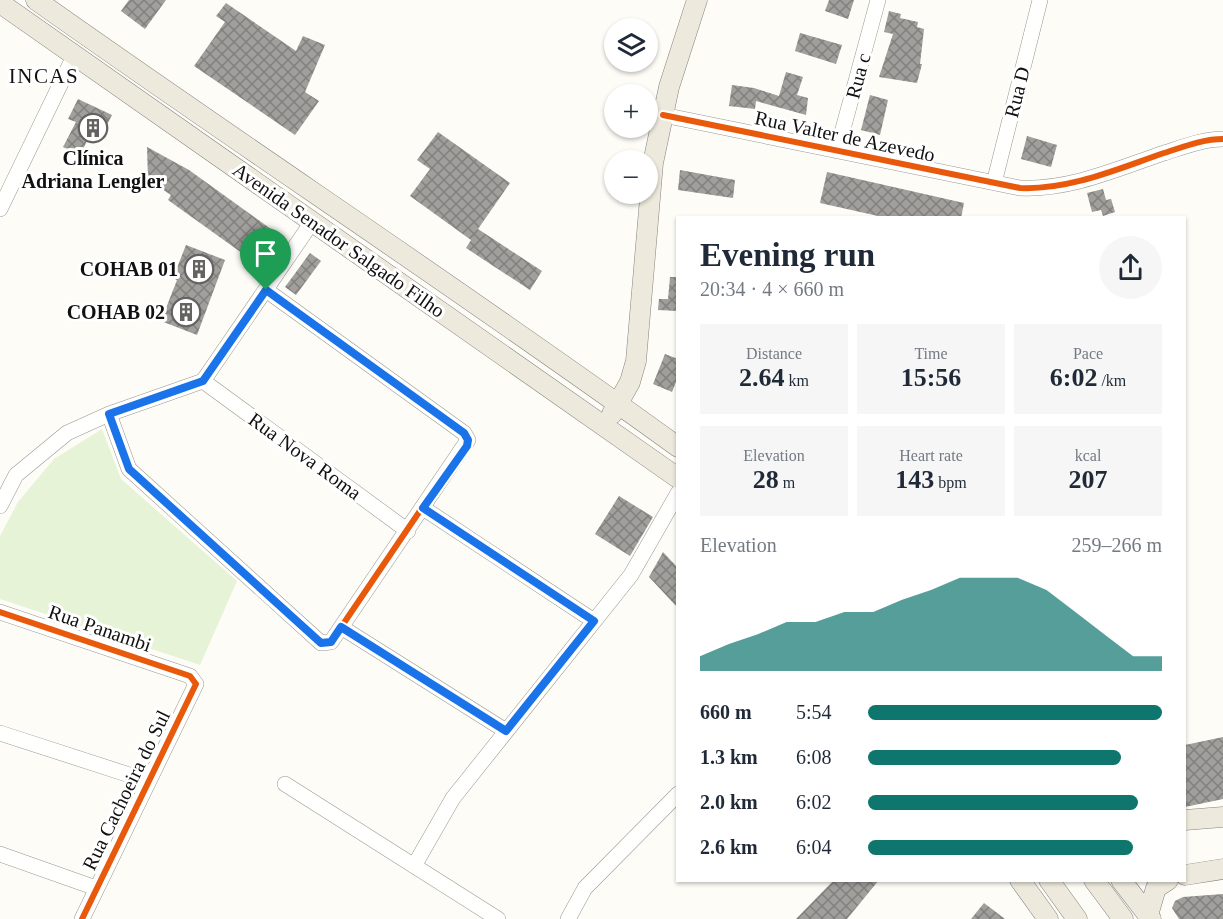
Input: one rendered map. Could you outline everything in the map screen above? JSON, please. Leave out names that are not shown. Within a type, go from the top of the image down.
[{"type":"main road","name":"Avenida Senador Salgado Filho","points":[[36,0],[369,233],[620,403],[676,445]]},
{"type":"main road","points":[[602,426],[620,403],[630,382],[636,361],[653,163],[663,115],[697,0]]},
{"type":"main road","name":"Avenida Senador Salgado Filho","points":[[1,6],[75,54],[676,477]]},
{"type":"main road","points":[[1186,820],[1223,817]]},
{"type":"main road","points":[[1186,875],[1223,869]]},
{"type":"main road","points":[[1049,882],[1077,919]]},
{"type":"main road","points":[[1096,882],[1124,919]]},
{"type":"main road","points":[[1122,882],[1150,917]]},
{"type":"main road","points":[[1150,917],[1156,888],[1165,882]]},
{"type":"main road","points":[[1027,885],[1048,919]]},
{"type":"street","name":"Rua c","points":[[837,151],[878,0]]},
{"type":"street","name":"Rua D","points":[[994,183],[1040,0]]},
{"type":"street","points":[[0,208],[75,54]]},
{"type":"street","name":"Rua Valter de Azevedo","points":[[663,115],[1020,188],[1046,189],[1073,183],[1184,147],[1223,139]]},
{"type":"street","points":[[0,506],[16,475],[67,433],[109,414],[203,381],[312,222]]},
{"type":"street","points":[[109,414],[129,469],[325,645],[331,642],[468,440],[464,433],[266,290]]},
{"type":"street","name":"Rua Nova Roma","points":[[203,381],[408,531]]},
{"type":"street","points":[[414,866],[453,798],[631,575],[676,496]]},
{"type":"street","points":[[423,508],[594,621]]},
{"type":"street","name":"Rua Panambi","points":[[0,612],[190,676]]},
{"type":"street","points":[[341,627],[506,731]]},
{"type":"street","name":"Rua Cachoeira do Sul","points":[[82,919],[194,691],[196,684],[190,676]]},
{"type":"street","points":[[0,733],[148,781]]},
{"type":"street","points":[[285,784],[498,919]]},
{"type":"street","points":[[568,919],[585,888],[676,796]]},
{"type":"street","points":[[0,854],[96,888]]},
{"type":"green space","points":[[102,429],[121,479],[237,581],[200,665],[0,599],[0,536],[18,502],[54,459]]},
{"type":"building","points":[[129,0],[166,0],[145,29],[121,11]]},
{"type":"building","points":[[829,0],[854,0],[848,19],[825,11]]},
{"type":"building","points":[[226,3],[296,51],[303,36],[325,45],[305,92],[319,101],[295,135],[194,66],[225,22],[216,16]]},
{"type":"building","points":[[889,11],[901,14],[900,18],[918,22],[917,27],[924,29],[920,64],[922,64],[917,83],[879,77],[893,34],[884,32]]},
{"type":"building","points":[[800,33],[842,45],[836,64],[795,51]]},
{"type":"building","points":[[786,72],[803,77],[797,95],[808,98],[806,115],[756,101],[755,109],[729,106],[732,85],[754,88],[779,96]]},
{"type":"building","points":[[870,95],[888,100],[880,135],[861,130]]},
{"type":"building","name":"Clínica Adriana Lengler","points":[[78,99],[112,115],[99,140],[90,135],[80,155],[63,147],[76,122],[68,119]]},
{"type":"building","points":[[438,132],[510,183],[478,229],[542,271],[530,290],[466,248],[471,240],[410,196],[430,169],[417,160]]},
{"type":"building","points":[[1027,136],[1057,145],[1051,167],[1021,159]]},
{"type":"building","points":[[147,147],[189,170],[282,237],[260,266],[168,200],[171,195],[148,180]]},
{"type":"building","points":[[680,170],[735,180],[733,198],[678,190]]},
{"type":"building","points":[[827,172],[964,203],[961,216],[878,216],[820,203]]},
{"type":"building","points":[[1103,189],[1106,200],[1111,199],[1115,212],[1103,216],[1101,210],[1092,212],[1087,193]]},
{"type":"building","points":[[186,245],[225,260],[197,335],[161,321],[177,280],[173,278]]},
{"type":"building","points":[[310,253],[321,261],[296,295],[285,287]]},
{"type":"building","points":[[670,277],[676,277],[676,311],[658,310],[659,299],[668,299]]},
{"type":"building","points":[[665,354],[676,358],[676,382],[672,392],[653,384]]},
{"type":"building","points":[[619,496],[653,517],[630,556],[595,534]]},
{"type":"building","points":[[663,552],[676,566],[676,606],[649,577]]},
{"type":"building","points":[[1223,737],[1223,799],[1186,807],[1186,745]]},
{"type":"building","points":[[832,882],[877,882],[847,919],[796,919]]},
{"type":"building","points":[[1223,894],[1223,919],[1179,919],[1172,908],[1175,901],[1183,897]]},
{"type":"building","points":[[984,903],[1005,919],[971,919]]},
{"type":"cycle path","points":[[663,115],[1020,188],[1039,188],[1075,182],[1193,144],[1223,139]]},
{"type":"cycle path","points":[[109,414],[129,469],[321,643],[331,642],[468,440],[464,433],[266,290]]},
{"type":"cycle path","points":[[0,612],[190,676],[196,684],[82,919]]},
{"type":"place","name":"Clínica Adriana Lengler","points":[[93,128]]},
{"type":"place","name":"COHAB 01","points":[[199,269]]},
{"type":"place","name":"COHAB 02","points":[[186,312]]},
{"type":"district","name":"INCAS","points":[[44,76]]},
{"type":"route","points":[[266,290],[464,433],[468,440],[467,446],[423,508],[594,621],[506,731],[341,627],[331,642],[325,645],[321,643],[129,469],[109,414],[203,381],[266,290]]}]
